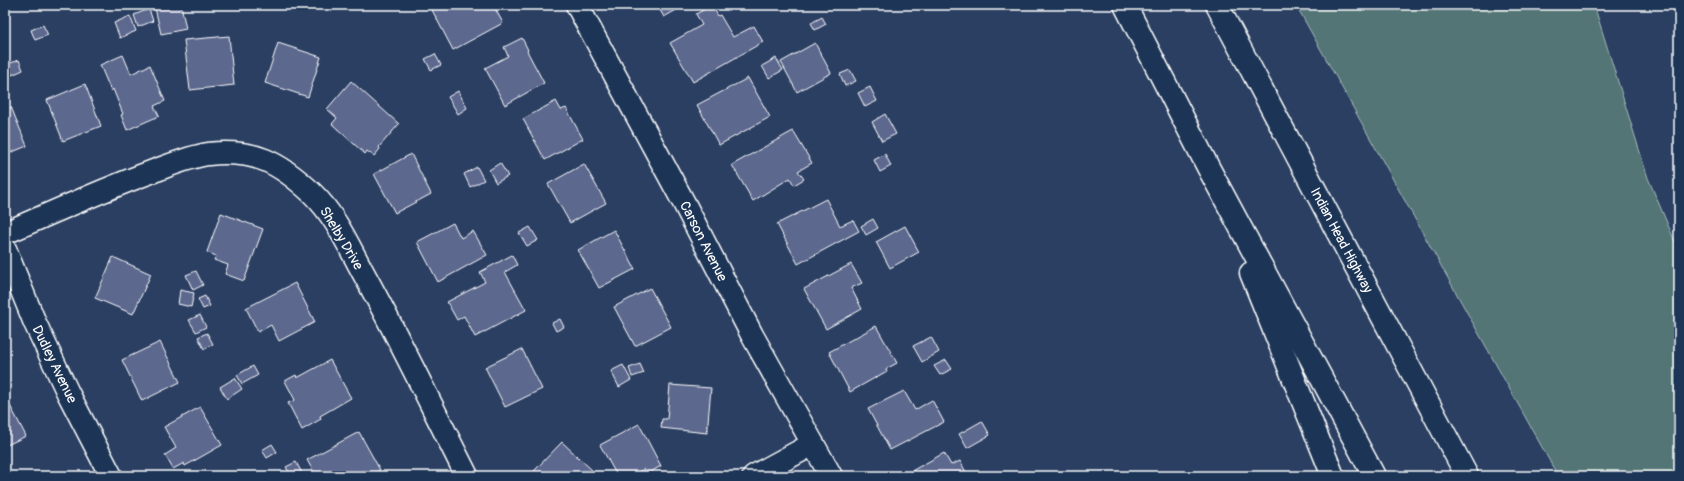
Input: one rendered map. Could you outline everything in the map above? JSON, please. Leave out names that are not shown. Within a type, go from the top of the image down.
[{"type":"main road","name":"Carson Avenue","points":[[577,5],[684,202],[752,335],[831,476]]},
{"type":"main road","points":[[1125,5],[1208,166],[1374,476]]},
{"type":"main road","name":"Indian Head Highway","points":[[1217,5],[1467,476]]},
{"type":"main road","name":"Shelby Drive","points":[[5,233],[135,178],[182,161],[207,154],[246,153],[280,167],[312,193],[325,207],[339,227],[379,301],[468,476]]},
{"type":"main road","points":[[1208,166],[1334,476]]},
{"type":"main road","name":"Dudley Avenue","points":[[5,249],[35,323],[68,393],[111,476]]},
{"type":"main road","points":[[754,476],[813,444]]},
{"type":"green space","points":[[1296,5],[1594,5],[1648,178],[1679,251],[1679,476],[1558,476]]},
{"type":"building","points":[[168,5],[181,5],[186,29],[161,34],[155,8]]},
{"type":"building","points":[[441,5],[493,5],[503,23],[453,50],[432,10]]},
{"type":"building","points":[[657,5],[685,5],[664,17]]},
{"type":"building","points":[[712,5],[718,16],[720,15],[733,37],[754,26],[763,42],[693,82],[670,43],[702,25],[696,14]]},
{"type":"building","points":[[149,9],[153,21],[138,27],[134,15]]},
{"type":"building","points":[[130,16],[136,31],[120,38],[114,23]]},
{"type":"building","points":[[822,17],[826,24],[815,30],[811,23]]},
{"type":"building","points":[[43,25],[48,35],[35,40],[31,30]]},
{"type":"building","points":[[229,36],[234,85],[190,90],[184,40]]},
{"type":"building","points":[[522,38],[528,50],[527,51],[544,83],[505,105],[485,68],[508,56],[504,47]]},
{"type":"building","points":[[278,43],[321,57],[308,97],[265,83]]},
{"type":"building","points":[[815,43],[831,73],[797,92],[781,62]]},
{"type":"building","points":[[435,54],[441,65],[431,70],[425,59]]},
{"type":"building","points":[[123,55],[131,74],[150,65],[165,101],[154,106],[159,116],[127,130],[121,115],[123,114],[113,89],[111,91],[100,65]]},
{"type":"building","points":[[776,58],[783,70],[769,78],[762,66]]},
{"type":"building","points":[[19,60],[23,70],[12,75],[8,64]]},
{"type":"building","points":[[5,67],[11,80],[5,82]]},
{"type":"building","points":[[850,70],[856,81],[845,86],[840,74]]},
{"type":"building","points":[[748,78],[770,117],[719,145],[697,105]]},
{"type":"building","points":[[351,81],[399,124],[379,147],[380,149],[374,156],[367,151],[365,154],[332,124],[337,118],[327,109]]},
{"type":"building","points":[[85,84],[101,126],[63,141],[47,100]]},
{"type":"building","points":[[870,87],[877,101],[865,107],[858,93]]},
{"type":"building","points":[[458,91],[467,108],[458,114],[448,97]]},
{"type":"building","points":[[556,101],[561,110],[566,108],[583,139],[545,160],[523,119]]},
{"type":"building","points":[[11,107],[27,146],[5,155],[5,110]]},
{"type":"building","points":[[885,114],[896,134],[882,141],[872,122]]},
{"type":"building","points":[[793,131],[812,163],[798,171],[804,179],[794,185],[790,178],[753,201],[732,165]]},
{"type":"building","points":[[411,154],[431,194],[395,213],[374,174]]},
{"type":"building","points":[[885,154],[891,166],[880,172],[874,160]]},
{"type":"building","points":[[500,163],[508,176],[496,183],[489,170]]},
{"type":"building","points":[[584,164],[606,203],[570,223],[548,184]]},
{"type":"building","points":[[477,167],[484,180],[470,187],[464,174]]},
{"type":"building","points":[[826,199],[840,226],[853,220],[859,231],[798,264],[777,224]]},
{"type":"building","points":[[221,213],[263,229],[244,281],[225,274],[228,265],[214,260],[216,256],[207,252]]},
{"type":"building","points":[[873,219],[878,228],[866,235],[861,226]]},
{"type":"building","points":[[453,223],[461,238],[473,231],[487,255],[438,282],[417,242]]},
{"type":"building","points":[[905,226],[919,252],[890,268],[876,242]]},
{"type":"building","points":[[530,227],[538,240],[527,246],[519,233]]},
{"type":"building","points":[[614,230],[635,269],[599,288],[578,250]]},
{"type":"building","points":[[512,255],[517,265],[505,272],[526,310],[475,337],[464,316],[457,320],[447,302],[485,282],[480,272]]},
{"type":"building","points":[[113,257],[151,274],[133,314],[95,298]]},
{"type":"building","points":[[851,264],[862,283],[851,288],[862,309],[826,329],[804,289]]},
{"type":"building","points":[[196,271],[203,285],[193,290],[186,275]]},
{"type":"building","points":[[295,283],[315,322],[279,341],[271,325],[258,332],[246,308]]},
{"type":"building","points":[[650,288],[671,327],[635,346],[614,307]]},
{"type":"building","points":[[180,290],[194,293],[191,307],[178,304]]},
{"type":"building","points":[[205,296],[210,306],[203,309],[198,299]]},
{"type":"building","points":[[200,315],[206,327],[196,332],[189,320]]},
{"type":"building","points":[[560,319],[564,327],[556,331],[552,323]]},
{"type":"building","points":[[876,326],[897,363],[886,369],[887,371],[850,392],[829,352]]},
{"type":"building","points":[[207,333],[213,344],[204,349],[198,337]]},
{"type":"building","points":[[931,337],[939,352],[922,362],[913,346]]},
{"type":"building","points":[[160,342],[180,382],[142,401],[122,360]]},
{"type":"building","points":[[522,349],[542,389],[505,407],[485,367]]},
{"type":"building","points":[[330,360],[351,398],[320,416],[321,419],[302,430],[288,403],[295,400],[285,381],[296,375],[297,378]]},
{"type":"building","points":[[946,360],[952,369],[940,375],[934,366]]},
{"type":"building","points":[[640,364],[644,373],[632,377],[629,368]]},
{"type":"building","points":[[623,365],[631,380],[619,387],[611,371]]},
{"type":"building","points":[[253,366],[258,375],[242,384],[237,375]]},
{"type":"building","points":[[235,378],[242,389],[227,399],[220,387]]},
{"type":"building","points":[[670,385],[711,388],[707,433],[661,428],[662,419],[667,419]]},
{"type":"building","points":[[904,391],[915,410],[932,400],[944,422],[890,450],[868,409]]},
{"type":"building","points":[[5,396],[26,436],[5,446]]},
{"type":"building","points":[[200,407],[222,445],[185,466],[184,463],[173,469],[165,455],[176,448],[164,427]]},
{"type":"building","points":[[982,421],[990,435],[967,448],[959,434]]},
{"type":"building","points":[[639,424],[661,466],[647,474],[644,469],[631,476],[617,476],[600,445]]},
{"type":"building","points":[[359,432],[380,470],[370,476],[316,476],[307,460]]},
{"type":"building","points":[[562,442],[594,472],[590,476],[539,476],[534,471]]},
{"type":"building","points":[[272,444],[277,452],[267,458],[262,450]]},
{"type":"building","points":[[944,453],[951,465],[960,461],[968,476],[910,476],[908,473]]},
{"type":"building","points":[[296,462],[303,475],[291,476],[286,467]]}]
